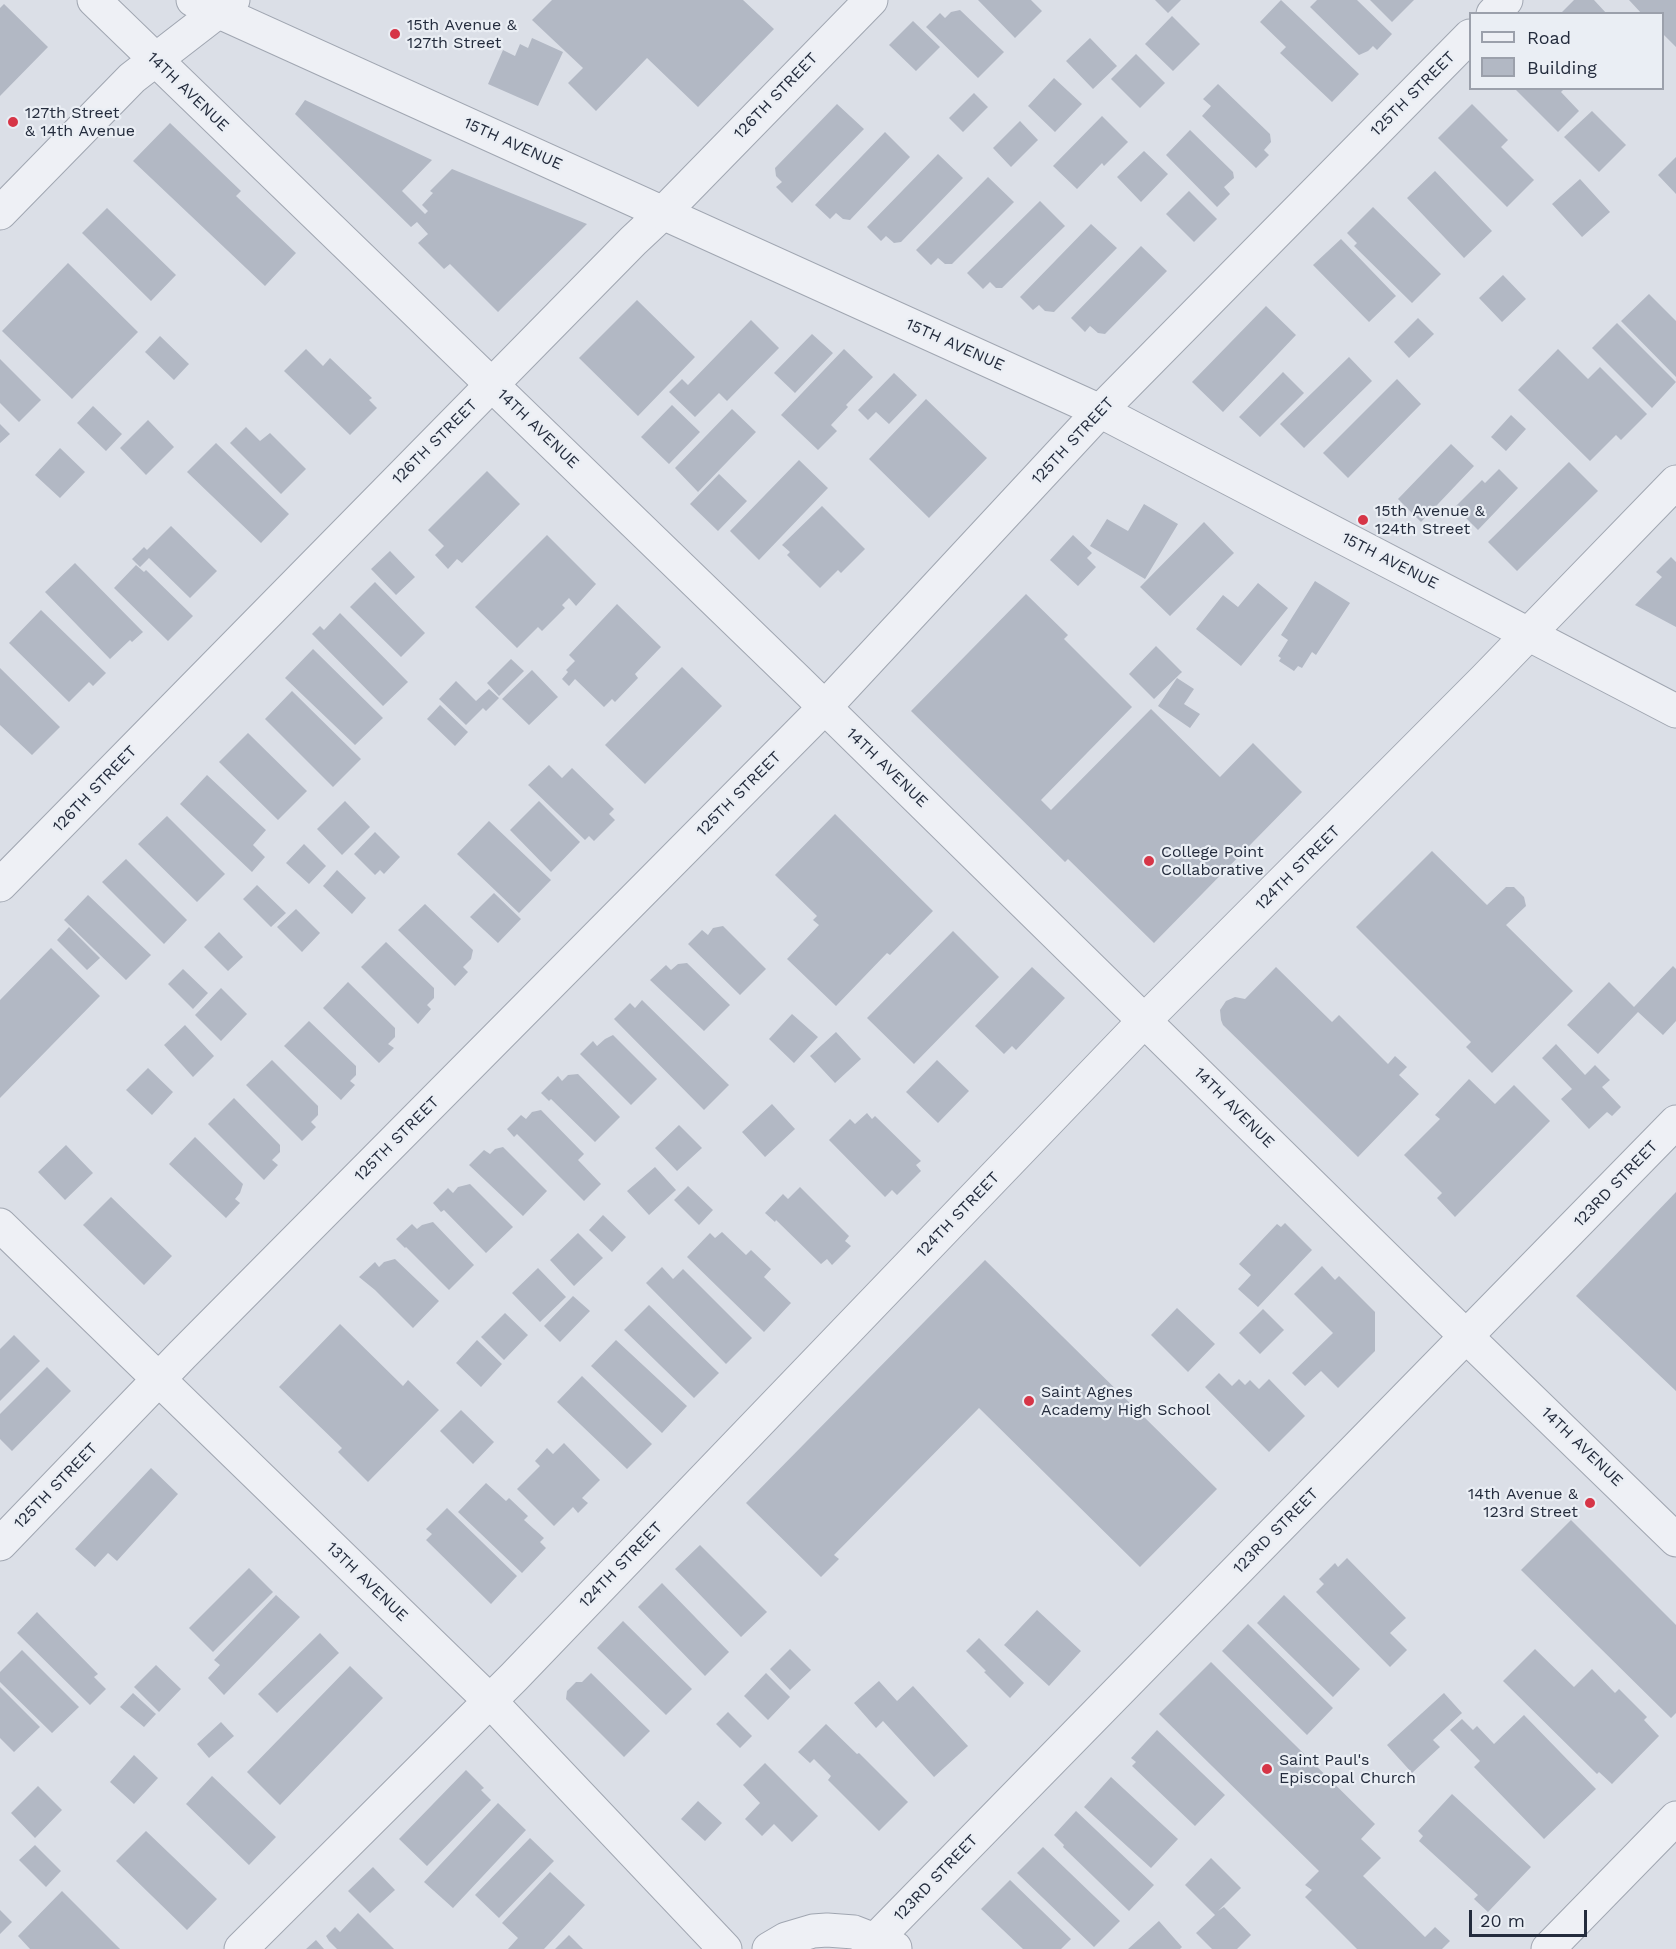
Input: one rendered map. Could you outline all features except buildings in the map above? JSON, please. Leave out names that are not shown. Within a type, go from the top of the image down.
[{"type":"street","name":"14TH AVENUE","points":[[94,0],[825,707],[1676,1540]]},
{"type":"street","name":"126TH STREET","points":[[0,885],[871,0]]},
{"type":"street","points":[[1495,12],[1506,0]]},
{"type":"street","points":[[0,213],[132,78],[157,61],[215,4]]},
{"type":"street","name":"15TH AVENUE","points":[[215,4],[1100,411],[1676,711]]},
{"type":"street","name":"125TH STREET","points":[[0,1544],[159,1379],[825,707],[1100,411],[1469,37]]},
{"type":"street","name":"124TH STREET","points":[[241,1949],[489,1701],[1145,1020],[1530,633],[1676,482]]},
{"type":"street","name":"123RD STREET","points":[[886,1944],[1676,1122]]},
{"type":"street","name":"13TH AVENUE","points":[[0,1224],[489,1701],[725,1949]]},
{"type":"street","points":[[1548,1949],[1676,1818]]},
{"type":"street","points":[[769,1949],[786,1939],[813,1931],[854,1932],[886,1944]]},
{"type":"place","name":"15th Avenue & 127th Street","points":[[395,34]]},
{"type":"place","name":"127th Street & 14th Avenue","points":[[13,122]]},
{"type":"place","name":"15th Avenue & 124th Street","points":[[1363,520]]},
{"type":"place","name":"College Point Collaborative","points":[[1149,861]]},
{"type":"place","name":"Saint Agnes Academy High School","points":[[1029,1401]]},
{"type":"place","name":"14th Avenue & 123rd Street","points":[[1590,1503]]},
{"type":"place","name":"Saint Paul's Episcopal Church","points":[[1267,1769]]}]
